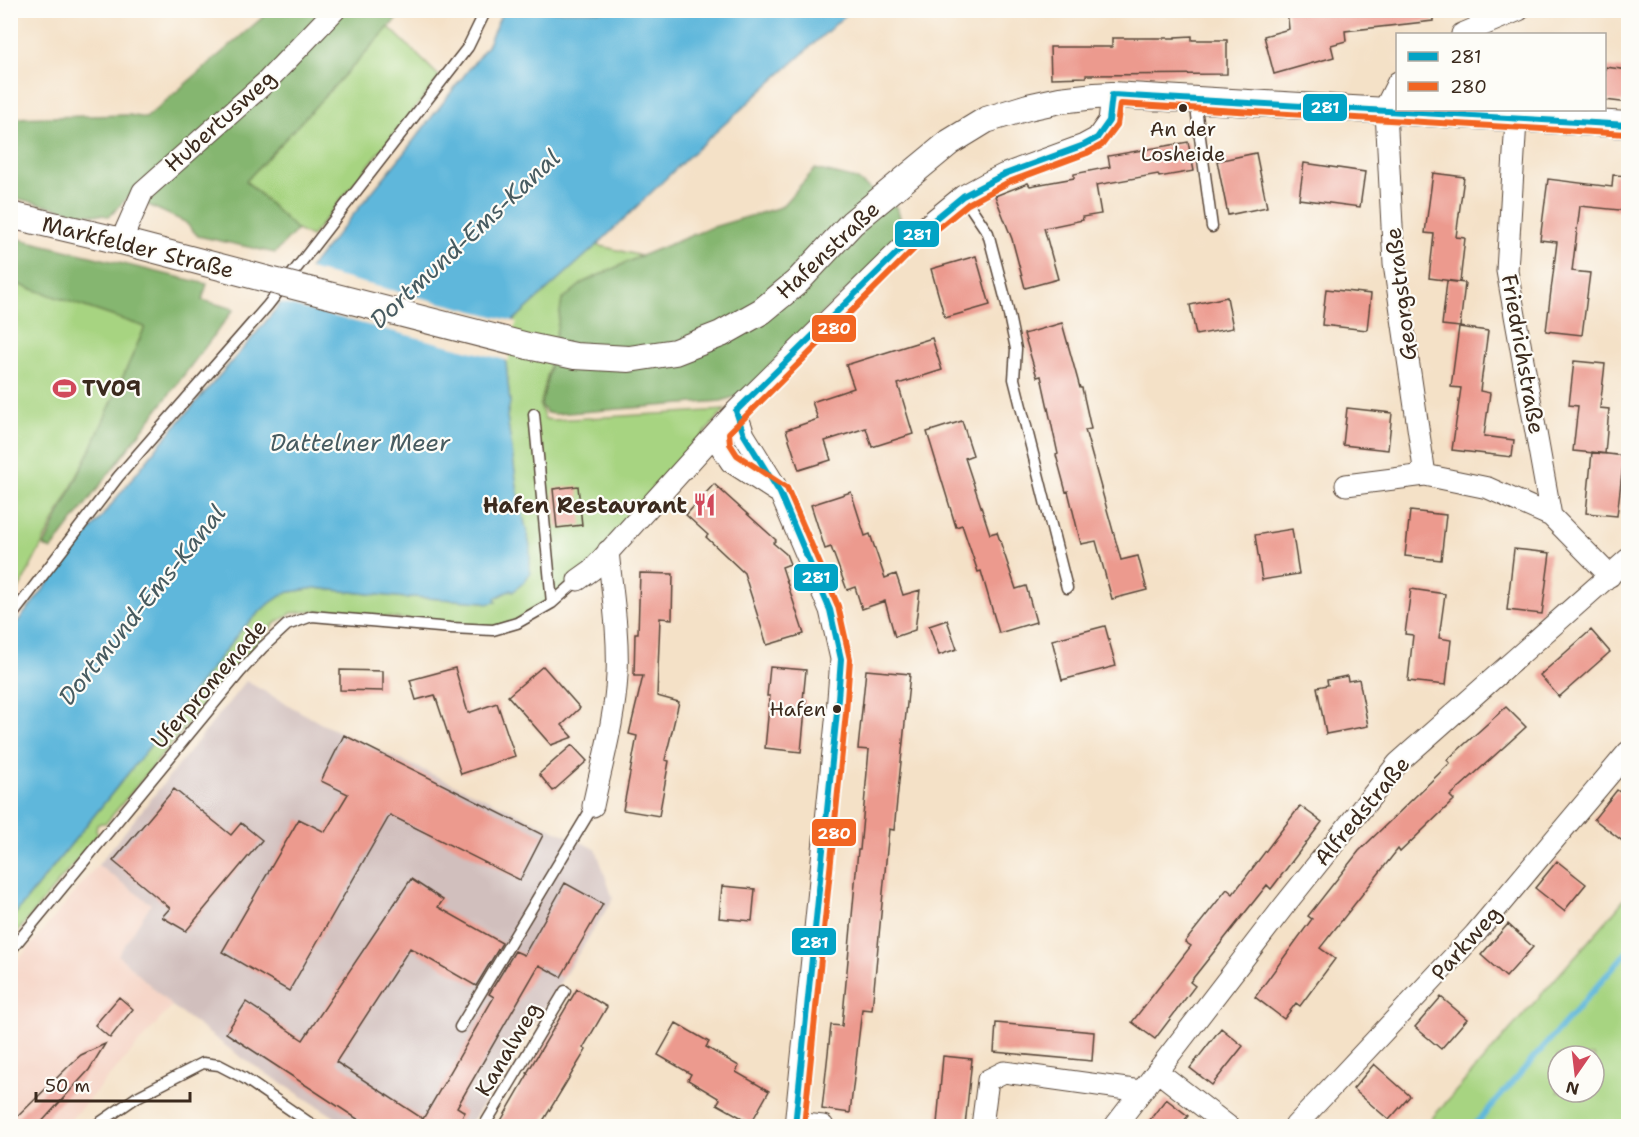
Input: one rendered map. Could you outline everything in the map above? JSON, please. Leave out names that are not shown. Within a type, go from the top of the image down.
[{"type":"street","name":"Hubertusweg","points":[[121,241],[142,191],[266,82],[334,10]]},
{"type":"street","points":[[1464,33],[1519,10]]},
{"type":"street","points":[[1386,111],[1396,86]]},
{"type":"street","points":[[578,580],[592,570],[736,411],[913,237],[963,196],[1005,174],[1097,138],[1109,122],[1112,95]]},
{"type":"street","name":"Hafenstraße","points":[[266,279],[528,346],[574,356],[629,359],[675,352],[721,334],[762,311],[797,282],[852,223],[950,142],[986,120],[1028,106],[1112,95],[1629,125]]},
{"type":"street","name":"Georgstraße","points":[[1386,111],[1394,264],[1425,475]]},
{"type":"street","name":"Friedrichstraße","points":[[1516,120],[1508,271],[1551,516]]},
{"type":"street","name":"Markfelder Straße","points":[[10,215],[266,279]]},
{"type":"street","points":[[736,411],[744,435],[780,493],[830,610],[841,659],[795,1125],[823,1126]]},
{"type":"street","points":[[720,429],[721,447],[731,462],[780,493]]},
{"type":"street","points":[[1346,485],[1425,475],[1488,488],[1551,516],[1610,576]]},
{"type":"street","points":[[593,806],[615,704],[617,674],[617,645],[608,550]]},
{"type":"street","name":"Alfredstraße","points":[[1115,1126],[1284,906],[1398,763],[1629,559]]},
{"type":"street","name":"Parkweg","points":[[1295,1126],[1475,934],[1629,752]]},
{"type":"street","points":[[1157,1071],[1228,1126]]},
{"type":"street","points":[[982,1126],[988,1080],[1004,1072],[1142,1091]]},
{"type":"lane","points":[[10,618],[118,477],[268,306],[308,255],[468,47],[486,10]]},
{"type":"lane","points":[[1195,100],[1212,227]]},
{"type":"lane","points":[[963,196],[988,233],[1016,349],[1014,379],[1067,588]]},
{"type":"lane","points":[[534,414],[552,603]]},
{"type":"lane","name":"Uferpromenade","points":[[10,951],[240,672],[287,625],[312,616],[493,630],[517,623],[552,603],[578,580]]},
{"type":"lane","points":[[460,1027],[593,806]]},
{"type":"lane","name":"Kanalweg","points":[[484,1126],[565,991]]},
{"type":"lane","points":[[95,1126],[137,1097],[203,1063],[219,1065],[244,1078],[314,1126]]},
{"type":"shaded area","points":[[246,681],[322,724],[596,849],[613,899],[469,1126],[349,1126],[242,1058],[172,1006],[118,955],[151,904],[98,865]]},
{"type":"shaded area","points":[[98,865],[151,904],[118,955],[172,1006],[65,1126],[11,1126],[11,969]]},
{"type":"green space","points":[[270,11],[404,11],[246,181],[297,230],[275,253],[198,236],[185,222],[129,196],[110,216],[78,213],[11,197],[11,118],[129,115],[146,118]]},
{"type":"green space","points":[[389,27],[440,77],[311,237],[297,230],[246,181]]},
{"type":"green space","points":[[815,169],[856,179],[897,208],[905,233],[791,342],[761,376],[737,396],[721,401],[547,413],[541,406],[562,300],[584,282],[641,256],[710,228],[781,207]]},
{"type":"green space","points":[[11,237],[207,284],[202,300],[234,309],[51,550],[44,546],[91,449],[145,327],[11,282]]},
{"type":"green space","points":[[597,245],[641,256],[584,282],[557,335],[540,406],[545,419],[725,410],[588,567],[544,603],[516,620],[498,626],[472,627],[313,611],[292,613],[274,624],[219,687],[209,688],[206,696],[208,700],[106,823],[97,825],[98,834],[11,940],[11,919],[242,629],[266,606],[285,593],[315,588],[406,598],[485,602],[496,602],[494,599],[511,589],[513,592],[530,546],[518,493],[507,416],[510,403],[506,339],[514,320]]},
{"type":"green space","name":"TV09","points":[[11,282],[145,327],[91,449],[11,605]]},
{"type":"green space","points":[[1628,895],[1628,1126],[1425,1126],[1601,927]]},
{"type":"water","name":"Dattelner Meer","points":[[503,11],[850,11],[688,157],[597,245],[514,320],[506,339],[510,403],[507,416],[518,493],[530,546],[530,573],[525,581],[513,592],[511,590],[495,598],[496,602],[486,604],[484,602],[406,598],[315,588],[285,593],[266,606],[242,629],[11,919],[11,630],[159,445],[253,337],[403,154],[487,46]]},
{"type":"pier","points":[[305,268],[517,322],[509,340],[509,361],[277,302]]},
{"type":"building","points":[[1287,10],[1433,10],[1433,21],[1345,31],[1346,41],[1331,45],[1334,57],[1274,74],[1264,36],[1289,29]]},
{"type":"building","points":[[1192,36],[1192,40],[1227,40],[1227,74],[1086,75],[1086,77],[1051,78],[1050,47],[1112,47],[1112,38]]},
{"type":"building","points":[[1606,67],[1629,70],[1629,103],[1606,100]]},
{"type":"building","points":[[1188,142],[1194,171],[1159,177],[1158,174],[1096,185],[1101,214],[1044,228],[1058,279],[1025,288],[1012,239],[995,196],[1028,183],[1030,186],[1074,178],[1074,174],[1110,167],[1108,156]]},
{"type":"building","points":[[1256,153],[1267,207],[1228,215],[1217,161]]},
{"type":"building","points":[[1304,163],[1365,172],[1360,207],[1299,199]]},
{"type":"building","points":[[1433,173],[1464,177],[1456,237],[1465,238],[1460,282],[1429,278],[1434,234],[1425,233]]},
{"type":"building","points":[[1613,175],[1629,176],[1629,211],[1580,206],[1572,271],[1590,273],[1582,335],[1546,331],[1557,242],[1540,240],[1548,179],[1612,187]]},
{"type":"building","points":[[976,256],[990,305],[945,318],[931,269]]},
{"type":"building","points":[[1447,281],[1465,283],[1460,327],[1442,325]]},
{"type":"building","points":[[1326,289],[1371,294],[1367,330],[1322,325]]},
{"type":"building","points":[[1227,297],[1233,328],[1196,335],[1190,305]]},
{"type":"building","points":[[1062,323],[1080,388],[1082,388],[1091,429],[1085,430],[1121,560],[1138,556],[1147,590],[1112,599],[1096,541],[1081,544],[1068,491],[1066,492],[1056,455],[1058,454],[1041,376],[1037,377],[1024,334]]},
{"type":"building","points":[[1459,327],[1488,331],[1480,391],[1490,393],[1484,436],[1514,440],[1512,457],[1452,450],[1461,388],[1451,387]]},
{"type":"building","points":[[932,338],[942,370],[898,384],[913,434],[872,447],[866,428],[825,441],[831,460],[799,470],[786,430],[818,419],[812,402],[854,388],[846,365]]},
{"type":"building","points":[[1574,361],[1605,364],[1600,408],[1609,409],[1605,454],[1573,451],[1578,406],[1569,405]]},
{"type":"building","points":[[1347,408],[1392,413],[1388,450],[1343,445]]},
{"type":"building","points":[[962,421],[973,455],[965,458],[990,534],[997,532],[1016,589],[1026,586],[1036,622],[999,633],[981,571],[978,572],[962,525],[956,527],[927,432]]},
{"type":"building","points":[[1592,452],[1624,456],[1617,516],[1586,513]]},
{"type":"building","points":[[714,484],[776,540],[773,543],[786,554],[790,564],[782,567],[804,634],[767,645],[744,573],[686,515]]},
{"type":"building","points":[[578,486],[582,525],[557,528],[553,489]]},
{"type":"building","points":[[851,492],[865,536],[870,534],[885,578],[896,574],[903,595],[920,590],[915,630],[895,637],[885,601],[862,609],[855,587],[847,590],[831,547],[825,549],[811,505]]},
{"type":"building","points":[[1410,511],[1446,515],[1441,560],[1405,556]]},
{"type":"building","points":[[1292,529],[1299,574],[1262,580],[1255,535]]},
{"type":"building","points":[[1514,549],[1550,553],[1542,614],[1507,610]]},
{"type":"building","points":[[640,573],[673,574],[672,619],[660,618],[657,696],[679,702],[665,760],[669,761],[659,816],[623,810],[637,736],[629,734],[643,676],[634,676]]},
{"type":"building","points":[[1411,589],[1445,594],[1439,638],[1451,640],[1446,685],[1408,681],[1413,635],[1405,634]]},
{"type":"building","points":[[947,620],[957,649],[939,655],[929,626]]},
{"type":"building","points":[[1105,626],[1116,666],[1062,680],[1052,640]]},
{"type":"building","points":[[1591,630],[1610,652],[1559,697],[1540,675]]},
{"type":"building","points":[[543,666],[580,708],[562,725],[573,737],[551,745],[508,696]]},
{"type":"building","points":[[770,667],[806,670],[803,700],[806,700],[801,752],[765,748]]},
{"type":"building","points":[[455,668],[468,713],[497,703],[515,756],[461,774],[435,695],[416,700],[410,680]]},
{"type":"building","points":[[340,670],[383,671],[383,691],[340,690]]},
{"type":"building","points":[[866,670],[910,674],[894,830],[889,829],[872,1010],[862,1009],[850,1113],[822,1109],[831,1025],[842,1026],[858,850],[860,850],[869,750],[858,749]]},
{"type":"building","points":[[1347,676],[1348,681],[1359,679],[1368,726],[1326,734],[1317,687],[1328,685],[1327,680]]},
{"type":"building","points":[[1506,707],[1526,727],[1450,796],[1454,800],[1400,852],[1398,849],[1320,948],[1335,959],[1300,1006],[1296,1003],[1284,1019],[1255,997],[1312,919],[1308,916],[1359,851],[1450,763],[1447,760]]},
{"type":"building","points":[[344,735],[543,835],[520,880],[390,815],[289,991],[222,952],[299,819],[325,832],[348,794],[321,781]]},
{"type":"building","points":[[572,745],[587,761],[553,791],[539,774]]},
{"type":"building","points":[[174,789],[231,835],[241,823],[262,840],[186,931],[162,917],[170,908],[113,861]]},
{"type":"building","points":[[1617,790],[1629,799],[1629,846],[1594,819]]},
{"type":"building","points":[[1300,806],[1322,822],[1271,889],[1267,885],[1190,982],[1195,986],[1155,1039],[1132,1022],[1191,946],[1185,942],[1227,889],[1233,894]]},
{"type":"building","points":[[1557,861],[1586,884],[1564,911],[1535,888]]},
{"type":"building","points":[[411,879],[443,900],[438,907],[502,943],[476,986],[410,948],[336,1062],[423,1119],[494,997],[489,994],[515,951],[524,955],[565,883],[603,904],[561,977],[539,965],[457,1107],[465,1112],[457,1126],[368,1126],[226,1033],[246,1002],[303,1040]]},
{"type":"building","points":[[722,886],[755,889],[752,921],[719,918]]},
{"type":"building","points":[[1508,924],[1533,947],[1506,977],[1481,955]]},
{"type":"building","points":[[577,989],[607,1007],[583,1048],[586,1050],[540,1126],[498,1126],[527,1073]]},
{"type":"building","points":[[119,997],[133,1009],[110,1038],[95,1025]]},
{"type":"building","points":[[1441,997],[1467,1019],[1441,1049],[1415,1027]]},
{"type":"building","points":[[676,1023],[709,1042],[706,1047],[739,1066],[736,1072],[769,1091],[751,1123],[717,1104],[720,1099],[688,1080],[691,1074],[658,1055]]},
{"type":"building","points":[[996,1023],[1094,1032],[1092,1061],[994,1052]]},
{"type":"building","points":[[1221,1028],[1243,1046],[1212,1085],[1190,1068]]},
{"type":"building","points":[[105,1044],[89,1070],[38,1126],[10,1126],[81,1055]]},
{"type":"building","points":[[943,1056],[972,1059],[965,1126],[937,1124]]},
{"type":"building","points":[[1374,1064],[1410,1096],[1389,1120],[1353,1089]]},
{"type":"building","points":[[1166,1099],[1188,1116],[1180,1126],[1145,1126]]},
{"type":"waterway","points":[[1474,1126],[1628,951]]},
{"type":"transit line","name":"281","points":[[1112,95],[1628,125]]},
{"type":"transit line","name":"281","points":[[736,411],[913,237],[963,196],[1005,174],[1097,138],[1109,121],[1112,95]]},
{"type":"transit line","name":"280","points":[[804,1126],[850,659],[838,606],[787,488],[737,455],[730,444],[729,433],[919,244],[968,204],[1009,182],[1087,153],[1102,145],[1117,125],[1120,104],[1627,134]]},
{"type":"transit line","name":"281","points":[[736,411],[744,435],[780,493],[830,610],[841,659],[795,1126]]},
{"type":"place","name":"An der Losheide","points":[[1183,108]]},
{"type":"place","name":"TV09","points":[[64,388]]},
{"type":"place","name":"Hafen Restaurant","points":[[705,505]]},
{"type":"place","name":"Hafen","points":[[837,709]]},
{"type":"water label","name":"Dortmund-Ems-Kanal","points":[[465,239]]},
{"type":"water label","name":"Dortmund-Ems-Kanal","points":[[142,605]]}]
